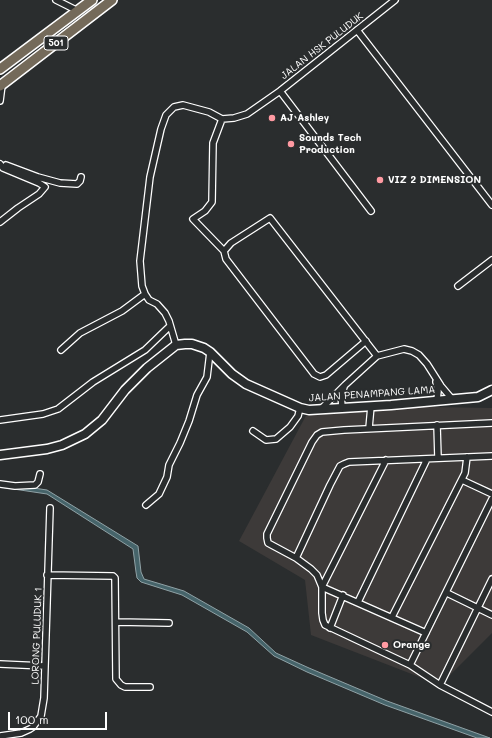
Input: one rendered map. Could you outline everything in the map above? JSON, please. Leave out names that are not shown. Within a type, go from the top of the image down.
[{"type":"main road","name":"501","points":[[0,70],[92,0]]},
{"type":"main road","name":"501","points":[[1,85],[112,0]]},
{"type":"main road","name":"JALAN PENAMPANG LAMA","points":[[176,345],[198,345],[210,352],[232,374],[246,384],[300,408],[309,410],[478,397],[492,390]]},
{"type":"main road","points":[[0,455],[47,449],[62,445],[85,434],[102,420],[125,390],[147,368],[176,345]]},
{"type":"street","points":[[56,0],[78,11]]},
{"type":"street","name":"JALAN HSK PULUDUK","points":[[222,119],[234,118],[247,114],[280,91],[395,0]]},
{"type":"street","points":[[357,30],[492,205]]},
{"type":"street","points":[[0,101],[1,85]]},
{"type":"street","points":[[280,91],[371,211]]},
{"type":"street","points":[[176,345],[162,308],[149,300],[145,294],[142,286],[140,261],[142,234],[152,170],[161,130],[166,115],[174,107],[183,105],[209,112],[222,119],[213,143],[212,202],[205,211],[194,219],[224,251],[226,259],[314,374],[320,377],[326,375],[366,341]]},
{"type":"street","points":[[0,164],[60,183],[77,184],[81,177]]},
{"type":"street","points":[[0,164],[3,168],[45,187],[40,194],[0,222]]},
{"type":"street","points":[[224,251],[231,243],[270,218],[377,356]]},
{"type":"street","points":[[458,286],[492,260]]},
{"type":"street","points":[[61,350],[80,333],[122,311],[145,294]]},
{"type":"street","points":[[0,420],[43,414],[58,410],[93,382],[145,350],[170,326]]},
{"type":"street","points":[[321,409],[377,356],[404,349],[420,355],[452,399]]},
{"type":"street","points":[[146,505],[159,494],[165,480],[169,465],[189,421],[197,395],[207,377],[210,352]]},
{"type":"street","points":[[436,379],[438,391],[437,400]]},
{"type":"street","points":[[342,407],[341,395],[345,385]]},
{"type":"street","points":[[369,428],[371,406]]},
{"type":"street","points":[[253,431],[266,440],[276,439],[290,428],[298,416],[300,408]]},
{"type":"street","points":[[492,423],[369,428],[322,432],[316,435],[312,442],[267,534],[268,542],[296,558],[312,569],[317,575],[322,586],[323,620],[325,625],[410,665],[440,685],[492,712]]},
{"type":"street","points":[[437,425],[438,458]]},
{"type":"street","points":[[296,558],[340,466],[349,462],[492,456]]},
{"type":"street","points":[[392,617],[462,480],[466,468],[467,457]]},
{"type":"street","points":[[358,602],[428,459]]},
{"type":"street","points":[[322,586],[386,460]]},
{"type":"street","points":[[0,484],[15,486],[35,485],[38,482],[40,474]]},
{"type":"street","points":[[462,480],[492,494]]},
{"type":"street","points":[[410,665],[492,499]]},
{"type":"street","name":"LORONG PULUDUK 1","points":[[0,736],[20,733],[30,729],[41,716],[44,698],[50,508]]},
{"type":"street","points":[[48,575],[113,576],[116,580],[116,679],[125,687],[150,687]]},
{"type":"street","points":[[440,685],[492,579]]},
{"type":"street","points":[[322,586],[426,633]]},
{"type":"street","points":[[446,593],[492,615]]},
{"type":"street","points":[[330,628],[343,595]]},
{"type":"street","points":[[116,622],[169,623]]},
{"type":"street","points":[[0,664],[44,666]]},
{"type":"shaded area","points":[[371,406],[492,408],[492,633],[440,685],[311,635],[305,580],[239,541],[309,410]]},
{"type":"water","points":[[0,483],[47,490],[138,546],[141,572],[144,579],[184,591],[249,628],[276,653],[387,701],[490,738],[477,738],[385,705],[307,672],[274,656],[247,632],[182,595],[141,582],[137,578],[133,549],[47,494],[0,487]]},
{"type":"place","name":"AJ Ashley","points":[[272,118]]},
{"type":"place","name":"Sounds Tech Production","points":[[291,144]]},
{"type":"place","name":"VIZ 2 DIMENSION","points":[[380,180]]},
{"type":"place","name":"Orange","points":[[385,645]]}]
